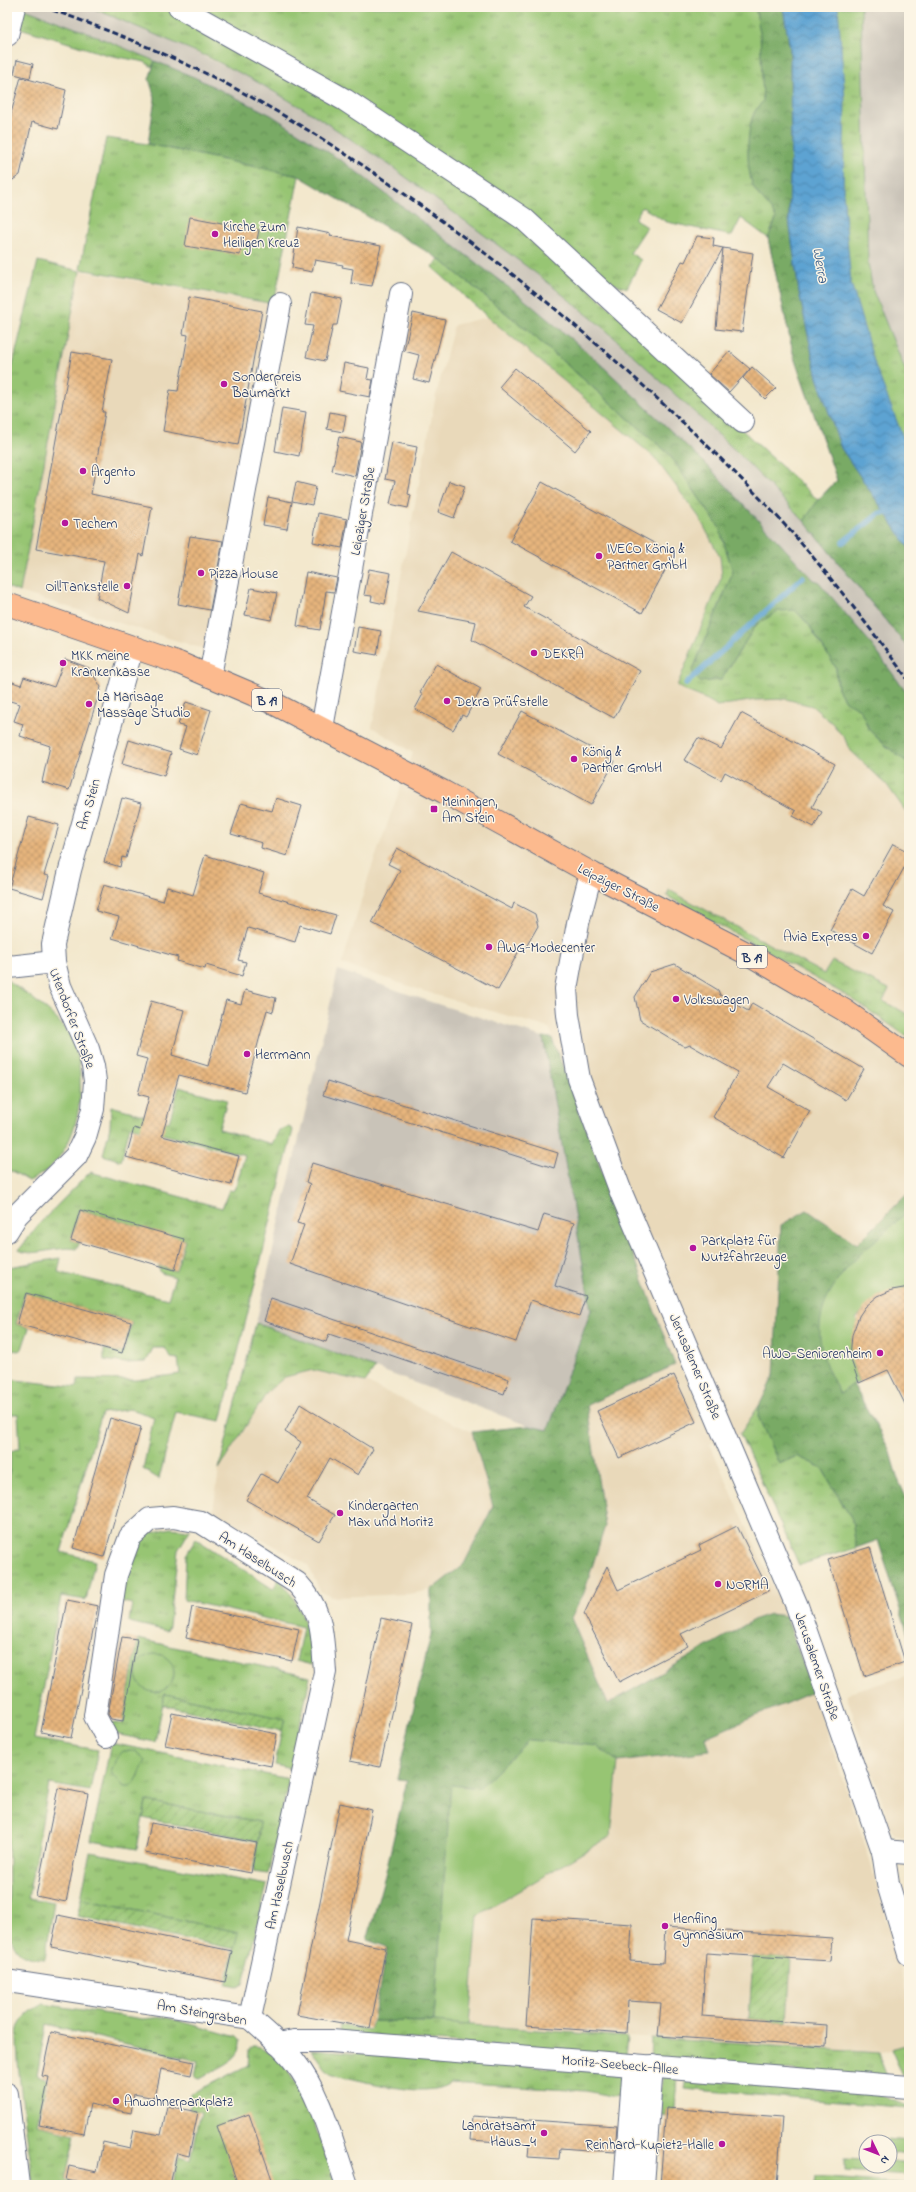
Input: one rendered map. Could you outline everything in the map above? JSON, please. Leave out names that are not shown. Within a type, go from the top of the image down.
[{"type":"main road","name":"Leipziger Straße","points":[[7,604],[210,676],[273,703],[750,956],[844,1010],[909,1056]]},
{"type":"street","points":[[7,35],[14,7]]},
{"type":"street","points":[[179,7],[345,100],[524,219],[743,422]]},
{"type":"street","name":"Leipziger Straße","points":[[322,728],[401,294]]},
{"type":"street","points":[[210,676],[280,304]]},
{"type":"street","name":"Am Stein","points":[[54,962],[53,944],[55,928],[132,648]]},
{"type":"street","name":"Jerusalemer Straße","points":[[591,873],[578,923],[566,989],[568,1015],[579,1079],[622,1195],[797,1606],[883,1851],[888,1884],[909,1954]]},
{"type":"street","name":"Utendorfer Straße","points":[[7,965],[54,962],[60,986],[88,1049],[95,1080],[93,1109],[85,1137],[76,1156],[17,1216],[7,1231]]},
{"type":"street","name":"Am Haselbusch","points":[[106,1737],[95,1716],[116,1575],[130,1537],[150,1519],[173,1517],[201,1522],[297,1583],[310,1597],[318,1613],[322,1635],[325,1672],[250,2018]]},
{"type":"street","points":[[883,1851],[909,1853]]},
{"type":"street","name":"Am Steingraben","points":[[7,1981],[250,2018],[293,2060],[314,2093],[347,2185]]},
{"type":"street","name":"Moritz-Seebeck-Allee","points":[[278,2044],[294,2041],[331,2041],[909,2087]]},
{"type":"street","points":[[625,2185],[643,2065]]},
{"type":"street","points":[[643,2065],[643,2185]]},
{"type":"street","points":[[7,2094],[18,2185]]},
{"type":"shaded area","points":[[18,7],[90,7],[158,35],[252,79],[316,116],[384,160],[541,277],[606,330],[738,453],[804,521],[909,649],[909,696],[868,640],[818,581],[814,581],[706,464],[595,359],[520,296],[417,218],[194,77],[91,34]]},
{"type":"shaded area","points":[[861,7],[909,7],[909,379],[873,291],[868,262]]},
{"type":"shaded area","points":[[80,271],[273,305],[207,650],[20,592]]},
{"type":"shaded area","points":[[488,317],[654,457],[909,802],[909,1192],[857,1244],[807,1210],[781,1225],[774,1375],[760,1404],[740,1434],[710,1444],[786,1616],[770,1614],[755,1619],[608,1704],[571,1618],[584,1593],[605,1526],[587,1404],[675,1364],[549,1028],[436,995],[342,964],[370,872],[413,753],[372,727],[436,395],[454,325]]},
{"type":"shaded area","points":[[338,970],[431,1002],[543,1037],[591,1310],[548,1430],[529,1426],[256,1323]]},
{"type":"shaded area","points":[[313,1370],[365,1382],[472,1432],[493,1506],[464,1564],[431,1590],[409,1594],[332,1597],[320,1591],[308,1565],[213,1511],[219,1469],[268,1391],[285,1377]]},
{"type":"shaded area","points":[[909,1675],[909,1839],[900,1837],[893,1833],[846,1694]]},
{"type":"shaded area","name":"Henfling Gymnasium","points":[[813,1692],[868,1854],[909,1998],[909,2044],[879,2053],[469,2025],[451,1785],[529,1740],[709,1751],[706,1737]]},
{"type":"green space","points":[[90,7],[164,7],[169,9],[325,93],[466,185],[521,226],[818,500],[837,480],[794,357],[768,238],[741,218],[732,236],[667,222],[642,207],[635,219],[647,227],[630,253],[641,260],[627,288],[599,279],[583,269],[531,216],[514,204],[484,188],[341,94],[210,19],[195,7],[861,7],[868,262],[873,291],[909,379],[909,649],[804,521],[738,453],[606,330],[541,277],[388,164],[316,116],[252,79],[208,57]]},
{"type":"green space","points":[[755,7],[783,7],[790,48],[791,141],[789,219],[799,292],[817,377],[841,448],[909,548],[909,649],[804,521],[818,500],[837,480],[794,357],[768,238],[776,219],[774,214],[758,195],[753,186],[749,170],[749,129],[754,113],[763,101],[760,33]]},
{"type":"green space","points":[[22,8],[91,34],[155,61],[152,67],[145,62],[108,55],[17,27]]},
{"type":"green space","points":[[155,61],[194,77],[271,115],[345,163],[520,296],[595,359],[706,464],[814,580],[818,581],[868,640],[909,696],[909,789],[907,786],[908,763],[886,746],[869,730],[860,709],[845,701],[838,689],[836,668],[809,625],[795,610],[778,611],[756,625],[721,680],[700,682],[692,672],[733,572],[719,527],[669,454],[527,330],[439,259],[411,242],[299,176],[148,144],[155,98],[149,79]]},
{"type":"green space","points":[[106,138],[148,144],[299,176],[274,304],[80,269]]},
{"type":"green space","points":[[439,259],[527,330],[669,454],[719,527],[733,572],[692,672],[721,680],[756,625],[778,611],[795,609],[809,625],[836,668],[838,689],[845,701],[861,709],[869,730],[886,746],[909,763],[907,786],[909,789],[909,816],[887,785],[849,749],[845,739],[832,723],[812,706],[786,699],[756,700],[717,706],[708,700],[677,686],[722,576],[720,557],[699,517],[654,457],[488,317],[432,267]]},
{"type":"green space","points":[[38,261],[80,271],[20,592],[7,587],[7,376],[10,376]]},
{"type":"green space","points":[[669,890],[824,974],[832,961],[889,989],[883,1001],[909,1015],[909,1038],[851,998],[667,896]]},
{"type":"green space","points":[[7,980],[40,1004],[63,1026],[74,1044],[79,1064],[80,1088],[78,1114],[70,1139],[56,1161],[45,1171],[29,1181],[12,1171],[7,1172]]},
{"type":"green space","points":[[543,1037],[552,1038],[675,1365],[587,1405],[605,1526],[584,1593],[571,1618],[608,1704],[755,1619],[770,1614],[786,1616],[813,1692],[706,1737],[710,1751],[618,1762],[597,1746],[530,1740],[479,1788],[452,1785],[434,2022],[373,2021],[387,1947],[367,1940],[385,1875],[407,1780],[397,1779],[431,1634],[431,1590],[464,1564],[493,1506],[472,1432],[529,1426],[548,1430],[591,1310]]},
{"type":"green space","points":[[179,1087],[227,1100],[219,1129],[272,1144],[279,1130],[289,1127],[293,1130],[221,1421],[176,1412],[159,1479],[143,1469],[154,1417],[131,1409],[102,1413],[61,1552],[95,1561],[86,1600],[61,1596],[34,1739],[98,1750],[90,1791],[49,1784],[28,1898],[54,1902],[45,1959],[30,1957],[25,1956],[17,1950],[9,1931],[7,1507],[11,1451],[20,1448],[18,1414],[10,1414],[7,1403],[7,1379],[77,1387],[78,1379],[136,1380],[180,1374],[178,1359],[171,1358],[165,1348],[153,1348],[146,1362],[126,1363],[104,1360],[104,1349],[123,1353],[132,1322],[25,1293],[16,1324],[29,1328],[22,1349],[18,1351],[7,1349],[7,1271],[9,1267],[61,1258],[58,1272],[168,1299],[175,1277],[161,1273],[158,1266],[176,1271],[185,1240],[79,1209],[71,1240],[80,1243],[76,1249],[69,1248],[31,1253],[19,1250],[38,1225],[90,1172],[222,1208],[229,1190],[233,1191],[236,1186],[245,1155],[130,1126],[121,1161],[103,1155],[110,1127],[111,1106],[169,1122]]},
{"type":"green space","points":[[909,1192],[909,1210],[842,1273],[824,1358],[840,1394],[853,1384],[889,1449],[897,1477],[909,1504],[909,1638],[878,1540],[856,1548],[852,1520],[822,1468],[797,1456],[779,1464],[758,1416],[760,1404],[774,1375],[781,1225],[807,1210],[857,1244]]},
{"type":"green space","points":[[909,1210],[909,1288],[879,1298],[868,1305],[856,1319],[858,1321],[853,1337],[851,1352],[859,1383],[853,1384],[840,1394],[825,1363],[820,1334],[822,1312],[830,1292],[842,1274],[858,1257]]},
{"type":"green space","points":[[256,1323],[375,1368],[365,1382],[313,1370],[285,1377],[268,1391],[219,1469]]},
{"type":"green space","points":[[760,1404],[758,1416],[779,1464],[797,1456],[822,1468],[852,1520],[856,1548],[799,1565],[740,1434]]},
{"type":"green space","points":[[170,1528],[190,1530],[178,1550],[169,1626],[167,1631],[129,1622],[132,1604],[119,1601],[136,1548],[147,1534]]},
{"type":"green space","points":[[196,1539],[273,1589],[279,1579],[294,1599],[303,1619],[307,1630],[312,1665],[296,1661],[303,1627],[184,1600],[186,1555]]},
{"type":"green space","points":[[138,1639],[310,1677],[291,1769],[275,1765],[284,1719],[165,1694],[155,1742],[110,1733],[106,1722],[123,1724]]},
{"type":"green space","points":[[151,1654],[159,1654],[169,1659],[173,1666],[173,1680],[169,1687],[159,1692],[151,1692],[141,1687],[139,1684],[136,1677],[136,1669],[141,1659],[144,1657]]},
{"type":"green space","points":[[165,1694],[285,1719],[282,1731],[162,1705]]},
{"type":"green space","points":[[529,1740],[597,1746],[618,1762],[611,1836],[478,1915],[469,2025],[434,2022],[451,1785],[479,1788]]},
{"type":"green space","points":[[111,1743],[289,1779],[268,1874],[253,1872],[260,1822],[146,1801],[137,1849],[91,1841]]},
{"type":"green space","points":[[123,1751],[135,1751],[146,1760],[136,1781],[130,1787],[124,1787],[111,1772],[116,1759]]},
{"type":"green space","points":[[146,1801],[260,1822],[258,1841],[143,1818]]},
{"type":"green space","points":[[90,1852],[267,1885],[243,1984],[238,1987],[226,1985],[237,1932],[81,1899]]},
{"type":"green space","points":[[81,1899],[238,1932],[234,1949],[77,1916]]},
{"type":"green space","points":[[753,1956],[791,1959],[787,2022],[749,2019]]},
{"type":"green space","points":[[43,2004],[142,2019],[164,2017],[237,2037],[240,2040],[240,2048],[233,2059],[227,2064],[200,2078],[195,2076],[198,2061],[46,2025],[37,2075],[47,2079],[37,2125],[75,2134],[65,2181],[84,2185],[34,2185],[19,2077],[17,2036],[19,2026],[23,2019]]},
{"type":"green space","points":[[373,2021],[434,2022],[627,2037],[625,2057],[339,2033],[340,2025],[370,2030]]},
{"type":"green space","points":[[651,2038],[879,2053],[889,2078],[650,2060]]},
{"type":"green space","points":[[909,2044],[909,2078],[903,2076],[891,2049]]},
{"type":"green space","points":[[253,2046],[268,2051],[282,2063],[294,2082],[315,2127],[336,2185],[172,2185],[179,2156],[191,2159],[201,2112],[188,2109],[191,2094],[248,2065],[249,2052]]},
{"type":"green space","points":[[311,2049],[626,2074],[624,2094],[615,2097],[586,2091],[450,2083],[439,2088],[425,2090],[393,2087],[333,2075],[325,2069]]},
{"type":"green space","points":[[663,2075],[677,2076],[675,2109],[666,2109],[665,2117],[658,2115]]},
{"type":"green space","points":[[687,2078],[871,2093],[909,2106],[909,2108],[685,2089]]},
{"type":"green space","points":[[898,2140],[909,2141],[909,2155],[898,2154]]},
{"type":"green space","points":[[844,2158],[858,2159],[858,2172],[844,2171]]},
{"type":"green space","points":[[898,2162],[909,2163],[909,2175],[893,2174],[898,2174]]},
{"type":"green space","points":[[815,2177],[909,2184],[909,2185],[814,2185]]},
{"type":"water","name":"Werra","points":[[783,7],[838,7],[845,101],[843,191],[851,283],[875,365],[904,440],[909,448],[909,548],[841,448],[817,377],[799,292],[789,219],[791,141],[790,48]]},
{"type":"building","points":[[17,60],[33,64],[30,78],[14,74]]},
{"type":"building","points":[[21,77],[66,90],[58,129],[32,122],[20,175],[7,184],[7,128]]},
{"type":"building","name":"Kirche Zum Heiligen Kreuz","points":[[190,217],[259,230],[256,245],[242,242],[240,255],[185,246]]},
{"type":"building","points":[[298,227],[331,234],[330,236],[381,246],[372,286],[351,283],[353,269],[342,267],[343,265],[315,260],[312,272],[292,268]]},
{"type":"building","points":[[697,236],[714,238],[713,246],[723,248],[682,323],[656,309],[682,261],[685,262]]},
{"type":"building","points":[[723,248],[753,253],[742,332],[716,329]]},
{"type":"building","points":[[311,293],[342,299],[337,325],[333,325],[325,361],[306,357],[313,326],[305,325]]},
{"type":"building","points":[[189,297],[262,311],[238,445],[163,431],[170,390],[178,391],[188,335],[183,334]]},
{"type":"building","points":[[413,313],[445,320],[429,383],[413,379],[419,355],[404,351]]},
{"type":"building","points":[[729,351],[750,369],[729,392],[709,374]]},
{"type":"building","points":[[72,352],[112,359],[102,412],[105,412],[91,494],[152,507],[143,556],[140,554],[129,613],[97,598],[104,561],[36,549]]},
{"type":"building","points":[[344,363],[369,368],[367,379],[373,380],[370,397],[339,391]]},
{"type":"building","points":[[752,367],[776,388],[765,399],[743,378]]},
{"type":"building","points":[[515,368],[591,431],[575,451],[499,387]]},
{"type":"building","points":[[282,408],[306,412],[299,456],[275,451]]},
{"type":"building","points":[[330,412],[346,415],[343,432],[327,429]]},
{"type":"building","points":[[339,437],[361,442],[355,476],[332,471]]},
{"type":"building","points":[[392,442],[417,447],[408,494],[411,495],[408,508],[390,504],[395,481],[385,479]]},
{"type":"building","points":[[449,481],[465,486],[454,518],[438,512]]},
{"type":"building","points":[[296,482],[316,487],[312,505],[292,501]]},
{"type":"building","points":[[542,482],[674,554],[642,613],[510,541]]},
{"type":"building","points":[[268,497],[292,502],[287,529],[263,525]]},
{"type":"building","points":[[318,513],[347,519],[342,548],[313,542]]},
{"type":"building","name":"Pizza House","points":[[190,536],[223,541],[210,610],[178,604]]},
{"type":"building","points":[[451,552],[531,596],[524,607],[640,671],[614,718],[472,640],[476,622],[418,611]]},
{"type":"building","points":[[369,569],[391,573],[385,604],[371,601],[372,596],[364,595]]},
{"type":"building","points":[[306,572],[337,578],[334,592],[326,591],[320,630],[297,626]]},
{"type":"building","points":[[251,588],[277,593],[271,620],[245,615]]},
{"type":"building","points":[[358,627],[381,631],[377,655],[354,651]]},
{"type":"building","points":[[65,659],[89,668],[101,687],[69,790],[42,782],[50,746],[20,736],[23,724],[14,721],[20,704],[7,700],[7,680],[21,685],[24,677],[54,687]]},
{"type":"building","name":"Dekra Prüfstelle","points":[[436,664],[481,689],[466,717],[462,715],[453,730],[415,709],[423,694],[420,692]]},
{"type":"building","points":[[186,702],[211,710],[197,755],[179,749],[186,727],[178,725]]},
{"type":"building","points":[[522,711],[615,761],[591,805],[498,754]]},
{"type":"building","points":[[741,713],[835,764],[812,807],[822,812],[814,827],[793,816],[796,811],[725,772],[721,780],[684,760],[698,738],[721,749]]},
{"type":"building","points":[[129,740],[171,753],[164,776],[122,764]]},
{"type":"building","points":[[122,798],[141,803],[126,858],[122,857],[120,867],[104,862]]},
{"type":"building","points":[[276,798],[302,806],[287,856],[261,848],[262,843],[231,834],[241,803],[272,811]]},
{"type":"building","points":[[29,817],[59,825],[44,875],[49,876],[43,898],[9,888]]},
{"type":"building","points":[[893,844],[909,852],[909,859],[883,906],[894,912],[872,953],[830,930],[852,889],[864,896]]},
{"type":"building","points":[[397,848],[512,909],[514,903],[535,914],[538,926],[526,947],[522,945],[498,990],[372,923],[400,870],[388,864]]},
{"type":"building","points":[[205,855],[264,873],[258,893],[336,915],[330,934],[300,925],[295,942],[248,928],[238,960],[246,962],[242,976],[206,965],[205,969],[177,961],[178,957],[112,938],[119,917],[96,911],[104,884],[163,901],[167,887],[193,895]]},
{"type":"building","points":[[675,964],[718,990],[720,995],[748,1011],[752,1003],[864,1069],[846,1100],[783,1063],[768,1087],[810,1111],[784,1158],[713,1117],[738,1072],[690,1045],[685,1047],[640,1020],[635,997],[650,972]]},
{"type":"building","points":[[245,990],[276,998],[273,1012],[267,1010],[245,1092],[179,1075],[162,1136],[239,1156],[231,1185],[126,1157],[134,1128],[140,1130],[149,1097],[138,1094],[147,1059],[136,1056],[151,1001],[184,1010],[172,1055],[208,1066],[226,1000],[241,1004]]},
{"type":"building","points":[[328,1081],[558,1153],[554,1168],[323,1095]]},
{"type":"building","points":[[312,1163],[538,1232],[544,1214],[574,1223],[555,1286],[586,1296],[579,1316],[531,1300],[516,1342],[290,1264],[304,1225],[297,1223],[310,1184],[306,1182]]},
{"type":"building","points":[[80,1210],[184,1239],[175,1270],[71,1240]]},
{"type":"building","name":"AWO-Seniorenheim","points":[[909,1287],[909,1412],[888,1370],[859,1383],[850,1357],[852,1335],[859,1316],[865,1307],[878,1296],[892,1290]]},
{"type":"building","points":[[26,1293],[131,1322],[122,1353],[17,1324]]},
{"type":"building","points":[[271,1298],[509,1379],[504,1394],[329,1334],[326,1342],[264,1321]]},
{"type":"building","points":[[674,1375],[696,1422],[619,1458],[597,1411]]},
{"type":"building","points":[[300,1404],[373,1449],[358,1475],[330,1458],[307,1499],[335,1515],[319,1541],[246,1500],[261,1474],[278,1483],[301,1442],[285,1432]]},
{"type":"building","points":[[110,1418],[141,1427],[104,1557],[73,1548]]},
{"type":"building","points":[[737,1526],[769,1591],[681,1634],[688,1646],[619,1682],[584,1614],[607,1566],[618,1590],[701,1550],[699,1545]]},
{"type":"building","points":[[870,1547],[905,1662],[864,1676],[828,1560]]},
{"type":"building","points":[[67,1600],[98,1606],[71,1738],[41,1732]]},
{"type":"building","points":[[192,1607],[299,1629],[292,1661],[186,1638]]},
{"type":"building","points":[[381,1618],[412,1625],[380,1767],[350,1761]]},
{"type":"building","points":[[122,1637],[137,1639],[123,1721],[111,1719],[108,1714]]},
{"type":"building","points":[[172,1713],[277,1734],[271,1766],[165,1745]]},
{"type":"building","points":[[58,1788],[88,1794],[66,1902],[36,1896]]},
{"type":"building","points":[[340,1803],[372,1810],[346,1940],[386,1948],[370,2028],[297,2015]]},
{"type":"building","points":[[151,1823],[257,1843],[251,1873],[145,1853]]},
{"type":"building","points":[[58,1915],[232,1951],[225,1982],[51,1947]]},
{"type":"building","points":[[533,1918],[632,1924],[630,1961],[663,1963],[665,1927],[832,1938],[830,1961],[706,1953],[702,2016],[827,2025],[826,2047],[658,2036],[661,2003],[628,2001],[626,2033],[526,2026]]},
{"type":"building","points":[[51,2032],[194,2062],[191,2075],[161,2069],[155,2098],[134,2094],[131,2113],[90,2104],[84,2134],[39,2125],[49,2077],[42,2076]]},
{"type":"building","points":[[167,2106],[198,2112],[189,2156],[177,2153],[170,2185],[90,2185],[66,2180],[69,2166],[97,2172],[103,2142],[130,2148],[134,2130],[161,2135]]},
{"type":"building","name":"Reinhard-Kupietz-Halle","points":[[666,2108],[782,2117],[777,2185],[660,2185]]},
{"type":"building","points":[[249,2114],[274,2185],[238,2185],[217,2126]]},
{"type":"building","name":"Landratsamt Haus_4","points":[[472,2116],[617,2126],[615,2152],[560,2148],[559,2159],[528,2157],[529,2144],[470,2140]]},
{"type":"waterway","points":[[843,542],[880,513],[891,513]]},
{"type":"waterway","points":[[686,684],[803,577]]},
{"type":"railway","points":[[44,7],[89,23],[155,50],[219,80],[278,112],[364,166],[506,269],[622,366],[743,481],[775,514],[819,565],[859,614],[909,681]]},
{"type":"place","name":"Kirche Zum Heiligen Kreuz","points":[[215,234]]},
{"type":"place","name":"Sonderpreis Baumarkt","points":[[224,384]]},
{"type":"place","name":"Argento","points":[[83,471]]},
{"type":"place","name":"Techem","points":[[65,523]]},
{"type":"place","name":"IVECO König & Partner GmbH","points":[[599,556]]},
{"type":"place","name":"Pizza House","points":[[201,573]]},
{"type":"place","name":"Oil!Tankstelle","points":[[127,586]]},
{"type":"place","name":"DEKRA","points":[[534,653]]},
{"type":"place","name":"MKK meine Krankenkasse","points":[[63,663]]},
{"type":"place","name":"Dekra Prüfstelle","points":[[447,701]]},
{"type":"place","name":"La Marisage Massage Studio","points":[[89,704]]},
{"type":"place","name":"König & Partner GmbH","points":[[574,759]]},
{"type":"place","name":"Meiningen, Am Stein","points":[[434,809]]},
{"type":"place","name":"Avia Express","points":[[866,936]]},
{"type":"place","name":"AWG-Modecenter","points":[[489,947]]},
{"type":"place","name":"Volkswagen","points":[[676,999]]},
{"type":"place","name":"Herrmann","points":[[247,1054]]},
{"type":"place","name":"Parkplatz für Nutzfahrzeuge","points":[[693,1248]]},
{"type":"place","name":"AWO-Seniorenheim","points":[[880,1353]]},
{"type":"place","name":"Kindergarten Max und Moritz","points":[[340,1513]]},
{"type":"place","name":"NORMA","points":[[718,1584]]},
{"type":"place","name":"Henfling Gymnasium","points":[[665,1926]]},
{"type":"place","name":"Anwohnerparkplatz","points":[[116,2101]]},
{"type":"place","name":"Landratsamt Haus_4","points":[[544,2133]]},
{"type":"place","name":"Reinhard-Kupietz-Halle","points":[[722,2144]]}]
